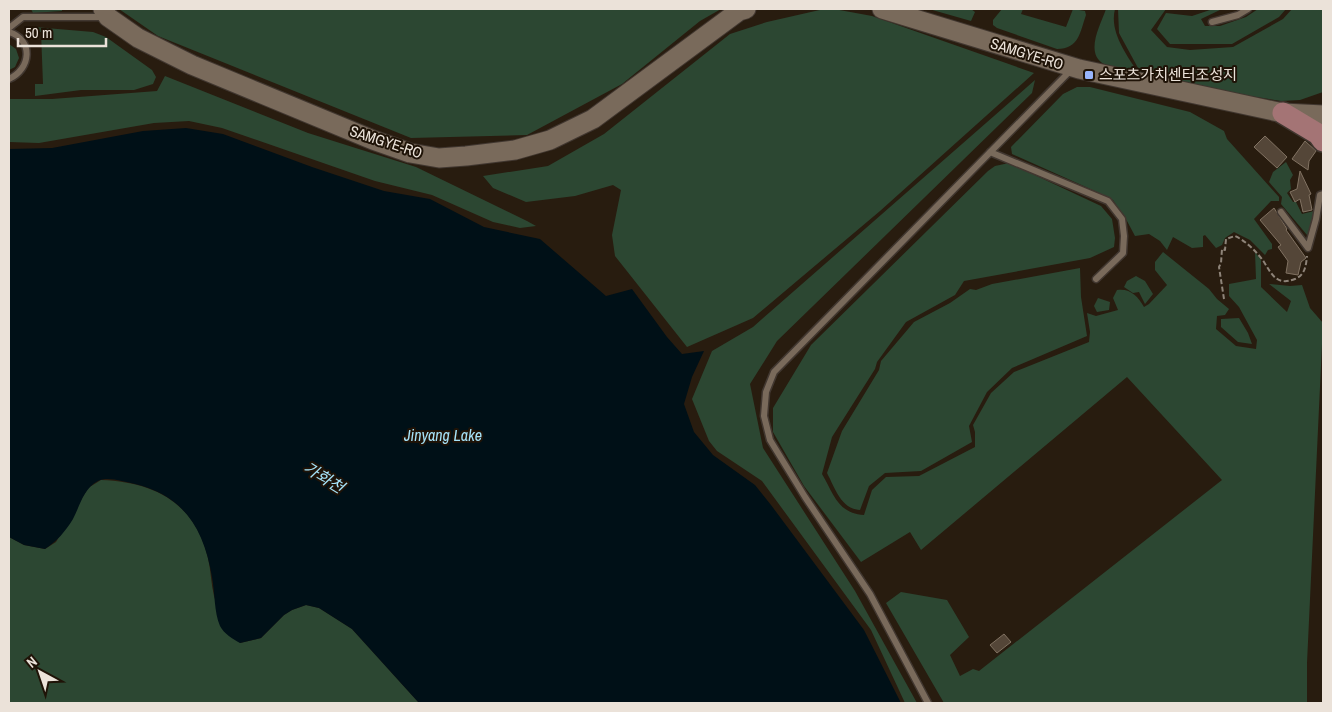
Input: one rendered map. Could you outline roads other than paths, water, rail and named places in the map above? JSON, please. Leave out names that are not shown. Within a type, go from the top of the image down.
[{"type":"main road","points":[[1283,113],[1318,134],[1323,141]]},
{"type":"street","name":"SAMGYE-RO","points":[[106,13],[138,38],[192,65],[373,140],[410,152],[439,158],[515,150],[550,140],[593,119],[739,11],[746,9]]},
{"type":"street","name":"SAMGYE-RO","points":[[882,9],[1072,68],[1283,113],[1323,115]]},
{"type":"street","points":[[1283,113],[1323,102]]},
{"type":"lane","points":[[1212,22],[1238,15],[1248,9]]},
{"type":"lane","points":[[9,28],[23,17],[106,13]]},
{"type":"lane","points":[[9,32],[23,42],[27,57],[21,71],[9,79]]},
{"type":"lane","points":[[928,703],[870,594],[805,497],[770,440],[764,416],[766,392],[774,372],[1072,68]]},
{"type":"lane","points":[[990,152],[1108,201],[1122,219],[1123,253],[1096,279]]},
{"type":"lane","points":[[1281,212],[1308,248],[1320,195],[1323,194]]},
{"type":"water","name":"Jinyang Lake","points":[[186,128],[223,134],[384,191],[430,199],[484,227],[540,239],[606,296],[632,289],[667,337],[682,354],[704,351],[692,377],[684,404],[694,432],[713,455],[755,485],[771,505],[864,630],[901,703],[419,703],[352,629],[319,608],[306,605],[292,610],[284,615],[261,638],[240,643],[229,636],[222,629],[218,621],[212,577],[197,530],[179,506],[152,489],[111,479],[98,481],[89,488],[82,498],[67,528],[45,549],[24,545],[9,537],[9,149],[52,148],[143,131]]},
{"type":"place","name":"스포츠가치센터조성지","points":[[1089,75]]},
{"type":"water label","name":"가화천","points":[[324,477]]}]
